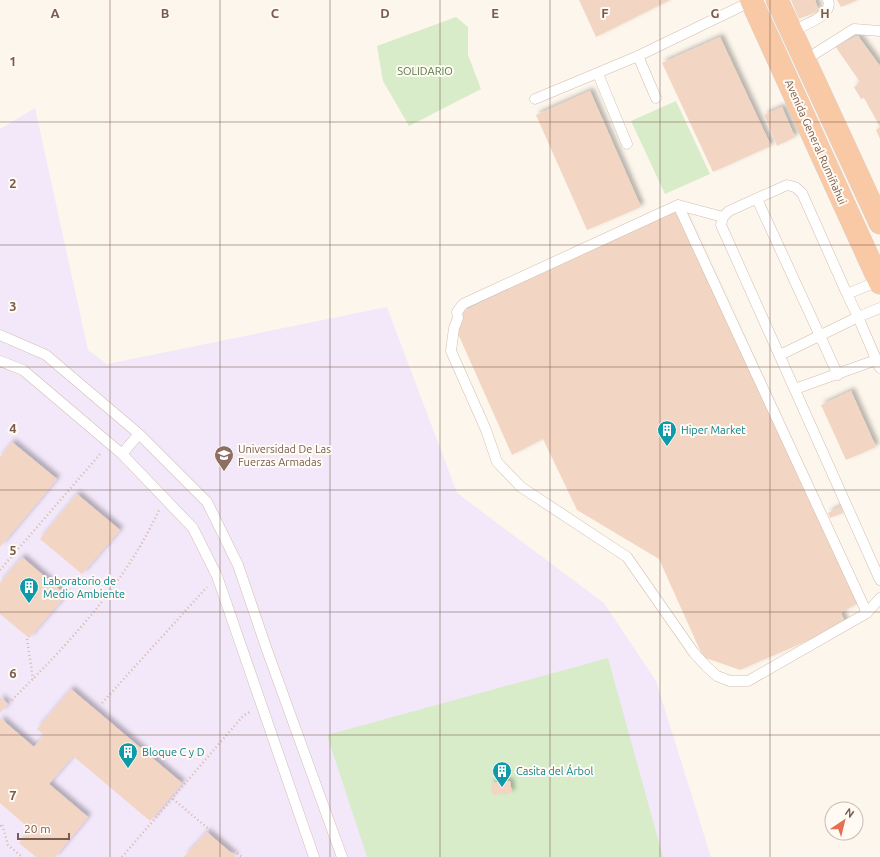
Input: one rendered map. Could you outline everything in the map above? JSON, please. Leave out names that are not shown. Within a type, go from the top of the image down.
[{"type":"highway","points":[[778,0],[880,223]]},
{"type":"highway","name":"Avenida General Rumiñahui","points":[[752,1],[879,282]]},
{"type":"lane","points":[[791,31],[822,16],[827,10],[829,3],[828,0]]},
{"type":"lane","points":[[535,99],[598,74],[638,56],[752,1]]},
{"type":"lane","points":[[805,60],[854,29],[880,31]]},
{"type":"lane","points":[[638,56],[656,98]]},
{"type":"lane","points":[[598,74],[627,144]]},
{"type":"lane","points":[[796,389],[838,374],[878,364],[802,193],[796,187],[787,185],[729,211],[723,218],[721,225],[796,389],[880,580]]},
{"type":"lane","points":[[757,199],[838,374]]},
{"type":"lane","points":[[723,218],[678,205],[464,304],[457,312],[458,318],[454,328],[451,351],[486,430],[497,462],[522,487],[627,557],[694,653],[717,676],[730,681],[748,681],[867,613],[880,598]]},
{"type":"lane","points":[[678,205],[867,613]]},
{"type":"lane","points":[[848,294],[879,282]]},
{"type":"lane","points":[[780,355],[858,317],[880,308]]},
{"type":"lane","points":[[0,335],[46,355],[139,434],[207,502],[238,565],[342,857]]},
{"type":"lane","points":[[0,361],[23,370],[122,454],[193,528],[217,576],[314,857]]},
{"type":"lane","points":[[122,454],[139,434]]},
{"type":"path","points":[[0,570],[109,444]]},
{"type":"path","points":[[12,700],[68,644],[121,577],[147,536],[164,498]]},
{"type":"path","points":[[102,703],[217,576]]},
{"type":"path","points":[[27,639],[33,679]]},
{"type":"path","points":[[122,857],[243,716],[261,705]]},
{"type":"path","points":[[173,799],[242,857]]},
{"type":"path","points":[[0,826],[2,824],[8,845],[22,857]]},
{"type":"shaded area","name":"Universidad De Las Fuerzas Armadas","points":[[35,108],[88,350],[107,364],[387,307],[457,493],[604,603],[656,681],[711,857],[0,857],[0,129]]},
{"type":"green space","name":"SOLIDARIO","points":[[456,17],[468,27],[468,55],[481,89],[409,126],[383,81],[377,46]]},
{"type":"green space","points":[[676,101],[710,174],[665,194],[631,121]]},
{"type":"green space","points":[[608,658],[663,857],[367,857],[327,735]]},
{"type":"building","points":[[579,0],[670,0],[596,37]]},
{"type":"building","points":[[791,0],[815,0],[819,11],[799,19]]},
{"type":"building","points":[[837,0],[858,0],[841,7]]},
{"type":"building","points":[[858,36],[880,66],[880,127],[864,98],[861,99],[854,87],[860,82],[835,46]]},
{"type":"building","points":[[720,37],[771,146],[713,172],[662,63]]},
{"type":"building","points":[[590,91],[641,207],[587,230],[536,115]]},
{"type":"building","points":[[782,107],[795,137],[777,146],[764,115]]},
{"type":"building","points":[[880,127],[880,139],[876,130]]},
{"type":"building","name":"Hiper Market","points":[[679,210],[858,603],[841,613],[846,624],[740,670],[703,657],[659,559],[577,510],[543,439],[512,455],[455,327],[464,311],[659,215],[661,219]]},
{"type":"building","points":[[851,391],[876,447],[846,460],[821,405]]},
{"type":"building","points":[[12,442],[57,479],[0,547],[0,457]]},
{"type":"building","points":[[77,494],[120,530],[82,574],[40,539]]},
{"type":"building","points":[[841,506],[843,513],[830,518],[828,513]]},
{"type":"building","name":"Laboratorio de Medio Ambiente","points":[[22,557],[66,595],[29,638],[0,614],[0,583]]},
{"type":"building","name":"Bloque C y D","points":[[71,689],[182,783],[150,821],[73,756],[49,784],[88,817],[55,857],[36,857],[19,843],[31,830],[0,803],[0,718],[34,747],[44,735],[37,729]]},
{"type":"building","points":[[0,697],[8,704],[0,713]]},
{"type":"building","name":"Casita del Árbol","points":[[510,781],[512,793],[493,795],[491,783]]},
{"type":"building","points":[[207,832],[236,857],[184,857]]},
{"type":"place","name":"Hiper Market","points":[[667,447]]},
{"type":"place","name":"Universidad De Las Fuerzas Armadas","points":[[224,472]]},
{"type":"place","name":"Laboratorio de Medio Ambiente","points":[[29,604]]},
{"type":"place","name":"Bloque C y D","points":[[128,769]]},
{"type":"place","name":"Casita del Árbol","points":[[502,788]]}]
